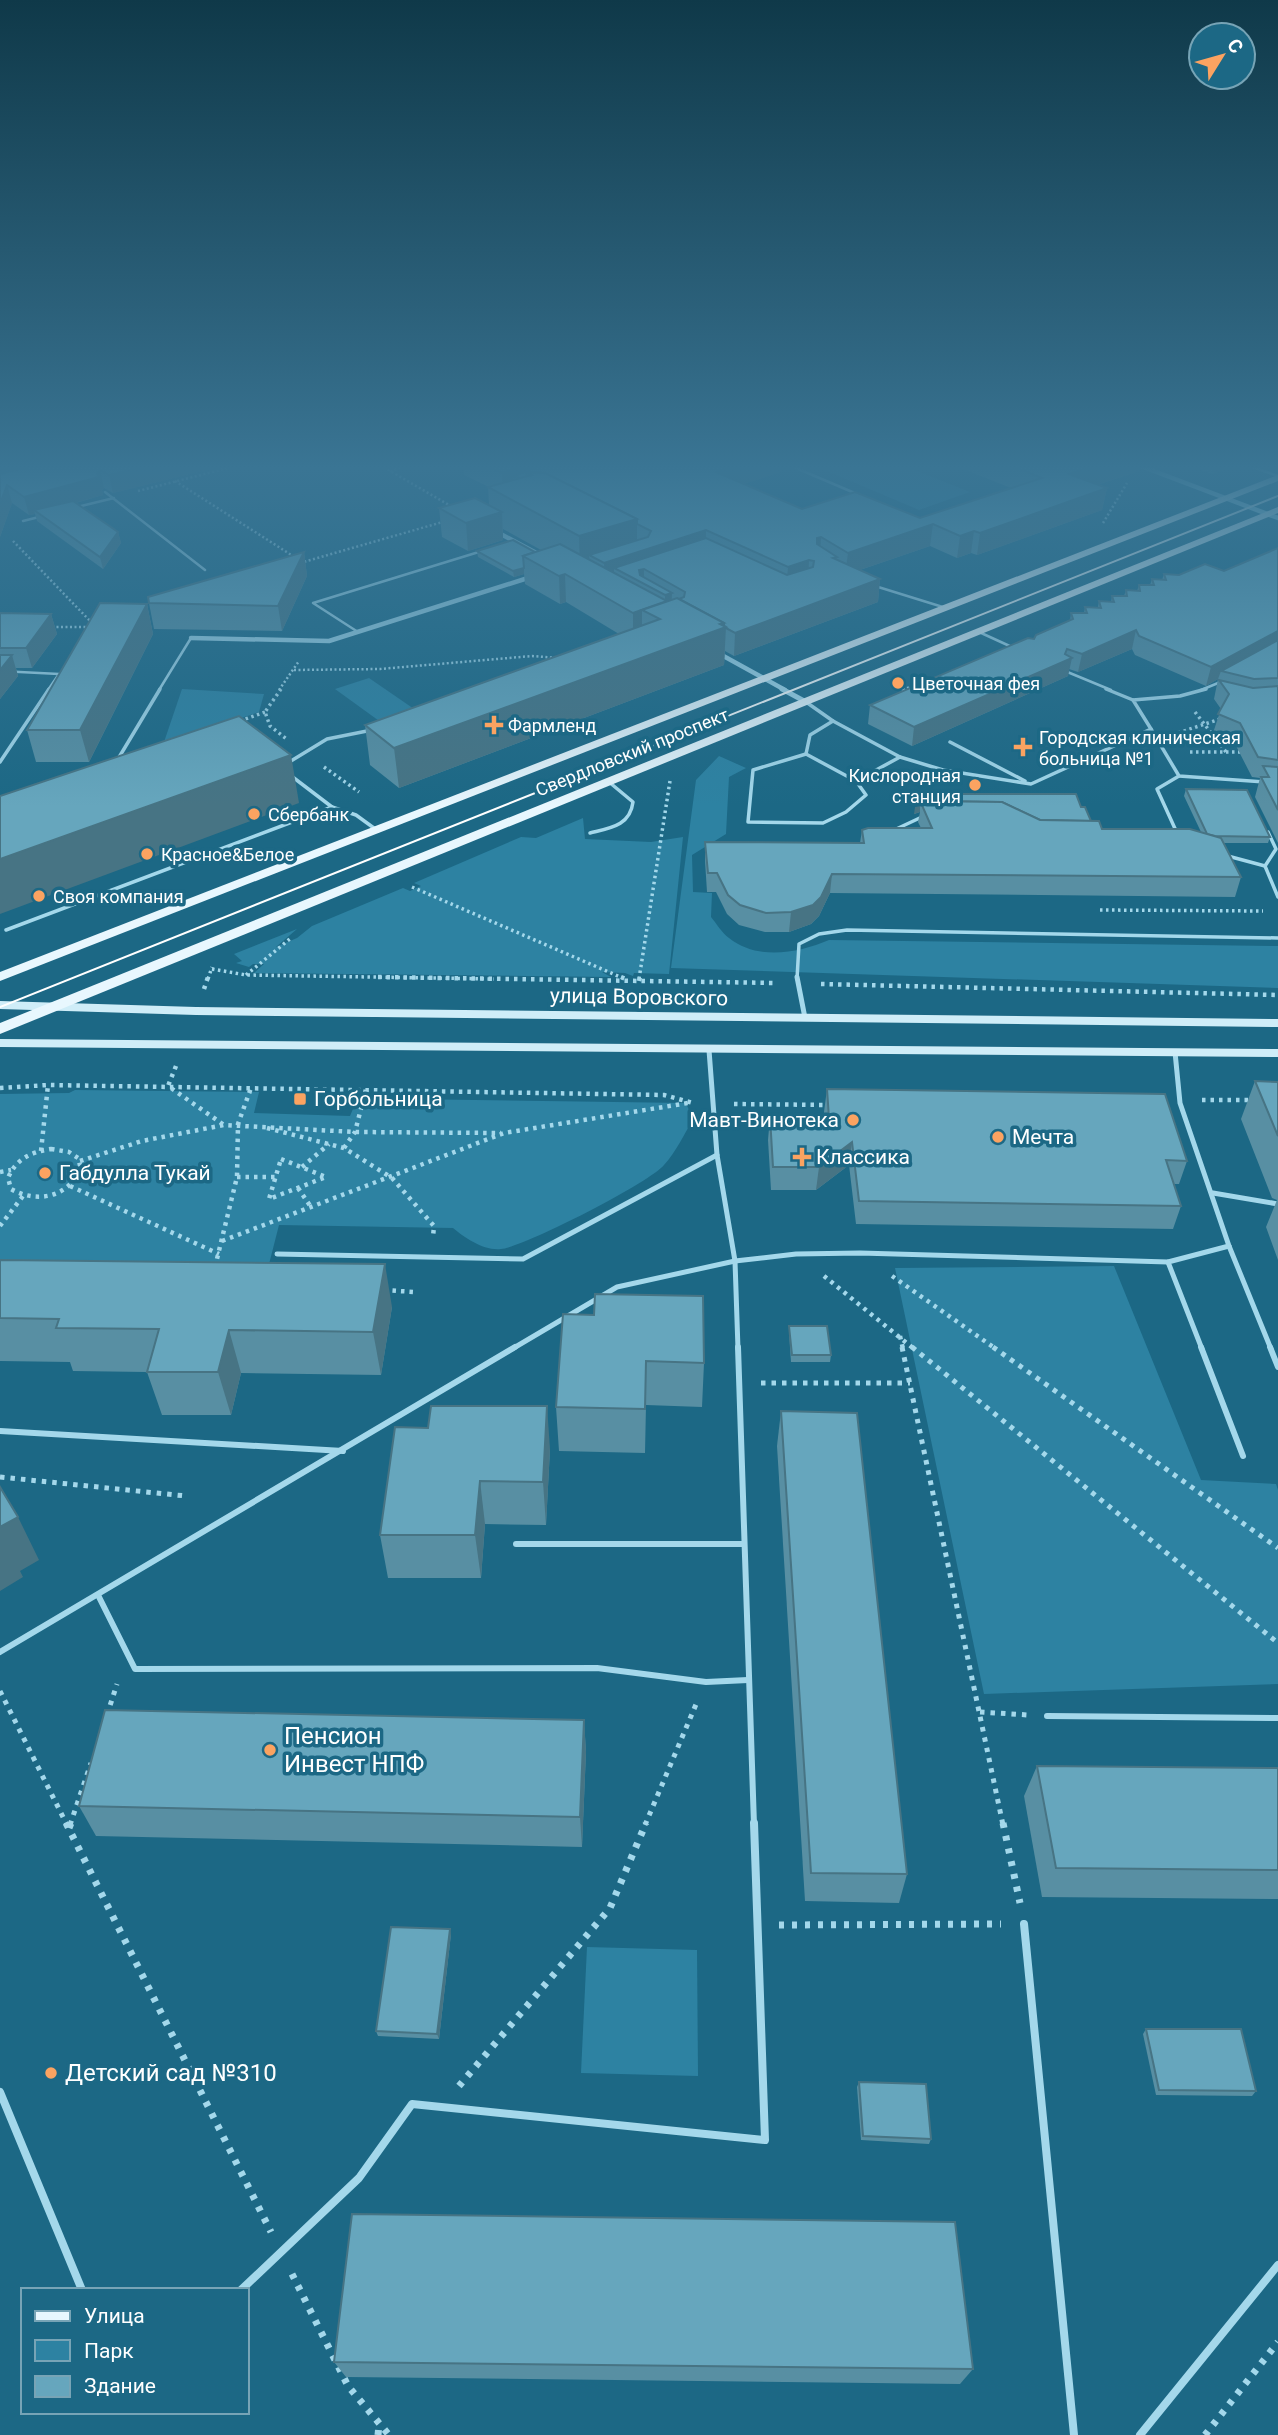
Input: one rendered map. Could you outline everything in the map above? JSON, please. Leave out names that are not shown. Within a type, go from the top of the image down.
[{"type":"main road","name":"Свердловский проспект","points":[[0,977],[1021,579]]},
{"type":"main road","name":"Свердловский проспект","points":[[0,1029],[1113,579]]},
{"type":"main road","name":"улица Воровского","points":[[0,1005],[1278,1023]]},
{"type":"main road","points":[[0,1043],[1278,1052]]},
{"type":"street","points":[[191,638],[329,641],[525,579]]},
{"type":"street","points":[[708,648],[806,702]]},
{"type":"lane","points":[[358,632],[313,603],[393,579]]},
{"type":"lane","points":[[866,584],[918,597],[947,608]]},
{"type":"lane","points":[[979,632],[1018,649]]},
{"type":"lane","points":[[125,768],[117,761],[191,638]]},
{"type":"lane","points":[[0,671],[60,674],[0,762]]},
{"type":"lane","points":[[1065,671],[1133,700],[1184,697],[1204,692],[1225,680]]},
{"type":"lane","points":[[1204,692],[1215,694]]},
{"type":"lane","points":[[1133,700],[1179,776]]},
{"type":"lane","points":[[806,702],[833,721],[900,757],[943,770],[1031,784],[1151,729]]},
{"type":"lane","points":[[806,754],[810,735],[833,721]]},
{"type":"lane","points":[[279,767],[296,761],[314,744],[355,731],[380,729]]},
{"type":"lane","points":[[950,742],[1031,784]]},
{"type":"lane","points":[[806,754],[856,781],[866,795],[846,812],[823,823],[748,822],[753,770],[806,754]]},
{"type":"lane","points":[[856,781],[900,757]]},
{"type":"lane","points":[[289,774],[332,807],[356,815],[378,831]]},
{"type":"lane","points":[[1165,836],[1178,836],[1157,789],[1179,776],[1278,783]]},
{"type":"lane","points":[[590,833],[625,824],[633,813],[633,802],[609,782]]},
{"type":"lane","points":[[6,930],[332,807]]},
{"type":"lane","points":[[891,832],[921,816],[934,816]]},
{"type":"lane","points":[[1265,827],[1276,849],[1265,866]]},
{"type":"lane","points":[[1217,853],[1265,866]]},
{"type":"lane","points":[[1265,866],[1278,897]]},
{"type":"lane","points":[[805,1018],[797,984],[799,944],[819,933],[847,930],[1278,938]]},
{"type":"lane","points":[[243,2288],[359,2178],[412,2104],[765,2140],[735,1261],[717,1155],[709,1050]]},
{"type":"lane","points":[[1175,1052],[1180,1104],[1213,1193],[1228,1246],[1278,1367]]},
{"type":"lane","points":[[277,1254],[523,1259],[717,1155]]},
{"type":"lane","points":[[1213,1193],[1278,1204]]},
{"type":"lane","points":[[0,1652],[617,1287],[735,1261],[796,1254],[860,1253],[1168,1262],[1228,1246]]},
{"type":"lane","points":[[1168,1262],[1243,1457]]},
{"type":"lane","points":[[0,1431],[343,1451]]},
{"type":"lane","points":[[516,1544],[744,1544]]},
{"type":"lane","points":[[98,1595],[135,1669],[597,1668],[706,1682],[748,1680]]},
{"type":"lane","points":[[1047,1716],[1278,1718]]},
{"type":"lane","points":[[1024,1924],[1074,2435]]},
{"type":"lane","points":[[0,2092],[81,2288]]},
{"type":"lane","points":[[1140,2435],[1278,2264]]},
{"type":"path","points":[[41,626],[90,628],[92,623],[50,579]]},
{"type":"path","points":[[294,670],[380,669],[532,656],[567,659]]},
{"type":"path","points":[[1184,697],[1251,782]]},
{"type":"path","points":[[239,721],[265,712]]},
{"type":"path","points":[[1157,740],[1228,717]]},
{"type":"path","points":[[1165,752],[1248,752]]},
{"type":"path","points":[[639,981],[672,770]]},
{"type":"path","points":[[401,882],[630,980]]},
{"type":"path","points":[[246,975],[296,934]]},
{"type":"path","points":[[163,962],[246,975],[630,980],[1278,995]]},
{"type":"path","points":[[0,1088],[48,1085],[168,1086],[664,1095],[715,1104],[840,1105]]},
{"type":"path","points":[[41,1151],[48,1085]]},
{"type":"path","points":[[168,1086],[224,1125]]},
{"type":"path","points":[[214,1272],[237,1177],[238,1124],[251,1088]]},
{"type":"path","points":[[344,1148],[355,1132],[366,1089]]},
{"type":"path","points":[[1180,1104],[1214,1098],[1265,1100]]},
{"type":"path","points":[[80,1161],[142,1141],[224,1125],[355,1132],[504,1133],[692,1102]]},
{"type":"path","points":[[256,1125],[344,1148],[392,1178],[434,1226],[432,1259]]},
{"type":"path","points":[[222,1241],[504,1133]]},
{"type":"path","points":[[301,1168],[329,1144]]},
{"type":"path","points":[[65,1150],[80,1161],[80,1173],[70,1186],[47,1196],[23,1196],[9,1186],[11,1170],[23,1158],[41,1151],[65,1150]]},
{"type":"path","points":[[281,1159],[326,1177],[269,1199],[276,1177],[281,1159]]},
{"type":"path","points":[[0,1172],[11,1170]]},
{"type":"path","points":[[237,1177],[276,1177]]},
{"type":"path","points":[[70,1186],[219,1254]]},
{"type":"path","points":[[298,1188],[311,1207]]},
{"type":"path","points":[[0,1226],[23,1196]]},
{"type":"path","points":[[860,1253],[1278,1548]]},
{"type":"path","points":[[796,1254],[1278,1643]]},
{"type":"path","points":[[374,1290],[414,1292]]},
{"type":"path","points":[[757,1925],[1024,1924],[900,1336]]},
{"type":"path","points":[[739,1382],[910,1383]]},
{"type":"path","points":[[0,1477],[186,1496]]},
{"type":"path","points":[[102,1728],[127,1653]]},
{"type":"path","points":[[442,2105],[610,1908],[706,1682]]},
{"type":"path","points":[[0,1691],[348,2386],[389,2435]]},
{"type":"path","points":[[980,1712],[1047,1716]]},
{"type":"path","points":[[69,1829],[94,1754]]},
{"type":"path","points":[[1205,2435],[1278,2343]]},
{"type":"path","points":[[378,2435],[379,2424]]},
{"type":"green space","points":[[369,678],[417,711],[382,723],[335,689]]},
{"type":"green space","points":[[182,689],[264,694],[259,712],[163,745]]},
{"type":"green space","points":[[719,756],[746,768],[729,777],[726,834],[692,855],[693,892],[712,893],[711,917],[726,936],[752,950],[778,953],[829,940],[1278,946],[1278,988],[671,968],[696,780]]},
{"type":"green space","points":[[583,818],[585,839],[651,842],[683,837],[669,974],[634,973],[633,976],[602,972],[611,977],[254,973],[264,964],[253,964],[249,967],[236,963],[242,961],[234,954],[297,929],[276,947],[297,938],[312,926],[403,888],[410,891],[421,886],[414,883],[521,837],[536,838]]},
{"type":"green space","points":[[75,1090],[259,1092],[254,1113],[350,1116],[355,1104],[403,1099],[686,1103],[693,1120],[672,1154],[654,1174],[559,1226],[501,1249],[482,1246],[453,1228],[279,1225],[267,1272],[0,1269],[0,1094],[69,1093]]},
{"type":"green space","points":[[1114,1266],[1201,1480],[1276,1484],[1278,1684],[984,1694],[895,1268]]},
{"type":"green space","points":[[587,1947],[697,1950],[698,2076],[581,2073]]},
{"type":"building","points":[[212,579],[291,579],[278,606],[149,603],[148,597]]},
{"type":"building","points":[[573,579],[625,579],[667,601],[633,613]]},
{"type":"building","points":[[634,579],[646,579],[672,593],[665,595]]},
{"type":"building","points":[[661,579],[880,579],[735,633],[724,627],[724,623],[679,599],[684,597],[685,592]]},
{"type":"building","points":[[1152,579],[1278,579],[1278,631],[1211,667],[1139,636],[1136,630],[1082,654],[1067,649],[1065,654],[1072,658],[914,727],[870,705],[1028,638],[1034,639],[1036,635],[1073,619],[1071,613],[1087,613],[1085,607],[1101,608],[1099,601],[1114,602],[1112,596],[1127,596],[1126,590],[1140,591],[1139,585],[1154,585]]},
{"type":"building","points":[[677,598],[724,623],[720,624],[726,627],[394,748],[365,725],[660,619],[642,610]]},
{"type":"building","points":[[100,603],[147,604],[80,730],[27,730]]},
{"type":"building","points":[[0,613],[51,614],[26,648],[0,648]]},
{"type":"building","points":[[1278,640],[1278,678],[1254,679],[1221,671]]},
{"type":"building","points":[[0,655],[12,655],[0,670]]},
{"type":"building","points":[[1219,680],[1253,688],[1278,686],[1278,760],[1258,757],[1240,723],[1218,714],[1229,694]]},
{"type":"building","points":[[239,716],[291,755],[0,859],[0,796]]},
{"type":"building","points":[[1263,766],[1278,767],[1278,810],[1261,777],[1269,777]]},
{"type":"building","points":[[1186,789],[1247,790],[1270,837],[1207,834]]},
{"type":"building","points":[[939,794],[1076,794],[1091,821],[1040,820],[1002,802],[926,801]]},
{"type":"building","points":[[1002,802],[1040,820],[1099,821],[1102,829],[1190,829],[1221,838],[1241,877],[832,874],[821,897],[813,905],[791,912],[766,913],[740,905],[728,895],[717,873],[708,873],[705,842],[864,843],[862,830],[868,828],[932,828],[921,803]]},
{"type":"building","points":[[1255,1081],[1278,1082],[1278,1136]]},
{"type":"building","points":[[827,1089],[1165,1094],[1187,1161],[1166,1160],[1181,1206],[859,1201],[852,1142],[819,1167],[773,1167],[770,1117],[829,1118]]},
{"type":"building","points":[[0,1260],[385,1264],[373,1332],[229,1330],[218,1372],[147,1372],[159,1329],[56,1328],[59,1319],[0,1318]]},
{"type":"building","points":[[595,1294],[703,1296],[704,1363],[646,1361],[645,1409],[556,1407],[563,1314],[594,1315]]},
{"type":"building","points":[[789,1326],[827,1326],[831,1355],[792,1355]]},
{"type":"building","points":[[431,1406],[547,1406],[543,1482],[480,1481],[475,1535],[380,1535],[395,1427],[428,1428]]},
{"type":"building","points":[[781,1411],[857,1413],[907,1874],[811,1873]]},
{"type":"building","points":[[0,1487],[18,1517],[0,1527]]},
{"type":"building","points":[[105,1710],[584,1720],[580,1817],[79,1806]]},
{"type":"building","points":[[1037,1766],[1278,1768],[1278,1870],[1056,1868]]},
{"type":"building","points":[[391,1927],[450,1929],[437,2034],[376,2031]]},
{"type":"building","points":[[1146,2029],[1241,2029],[1256,2091],[1159,2090]]},
{"type":"building","points":[[859,2082],[926,2084],[931,2139],[863,2136]]},
{"type":"building","points":[[352,2214],[955,2222],[973,2369],[334,2362]]},
{"type":"tram line","points":[[0,1007],[1071,579]]},
{"type":"place","name":"Цветочная фея","points":[[898,683]]},
{"type":"place","name":"Фармленд","points":[[494,725]]},
{"type":"place","name":"Городская клиническая больница №1","points":[[1023,747]]},
{"type":"place","name":"Кислородная станция","points":[[975,785]]},
{"type":"place","name":"Сбербанк","points":[[254,814]]},
{"type":"place","name":"Красное&Белое","points":[[147,854]]},
{"type":"place","name":"Своя компания","points":[[39,896]]},
{"type":"place","name":"Горбольница","points":[[300,1099]]},
{"type":"place","name":"Мавт-Винотека","points":[[853,1120]]},
{"type":"place","name":"Мечта","points":[[998,1137]]},
{"type":"place","name":"Классика","points":[[802,1157]]},
{"type":"place","name":"Габдулла Тукай","points":[[45,1173]]},
{"type":"place","name":"Пенсион Инвест НПФ","points":[[270,1750]]},
{"type":"place","name":"Детский сад №310","points":[[51,2073]]}]
